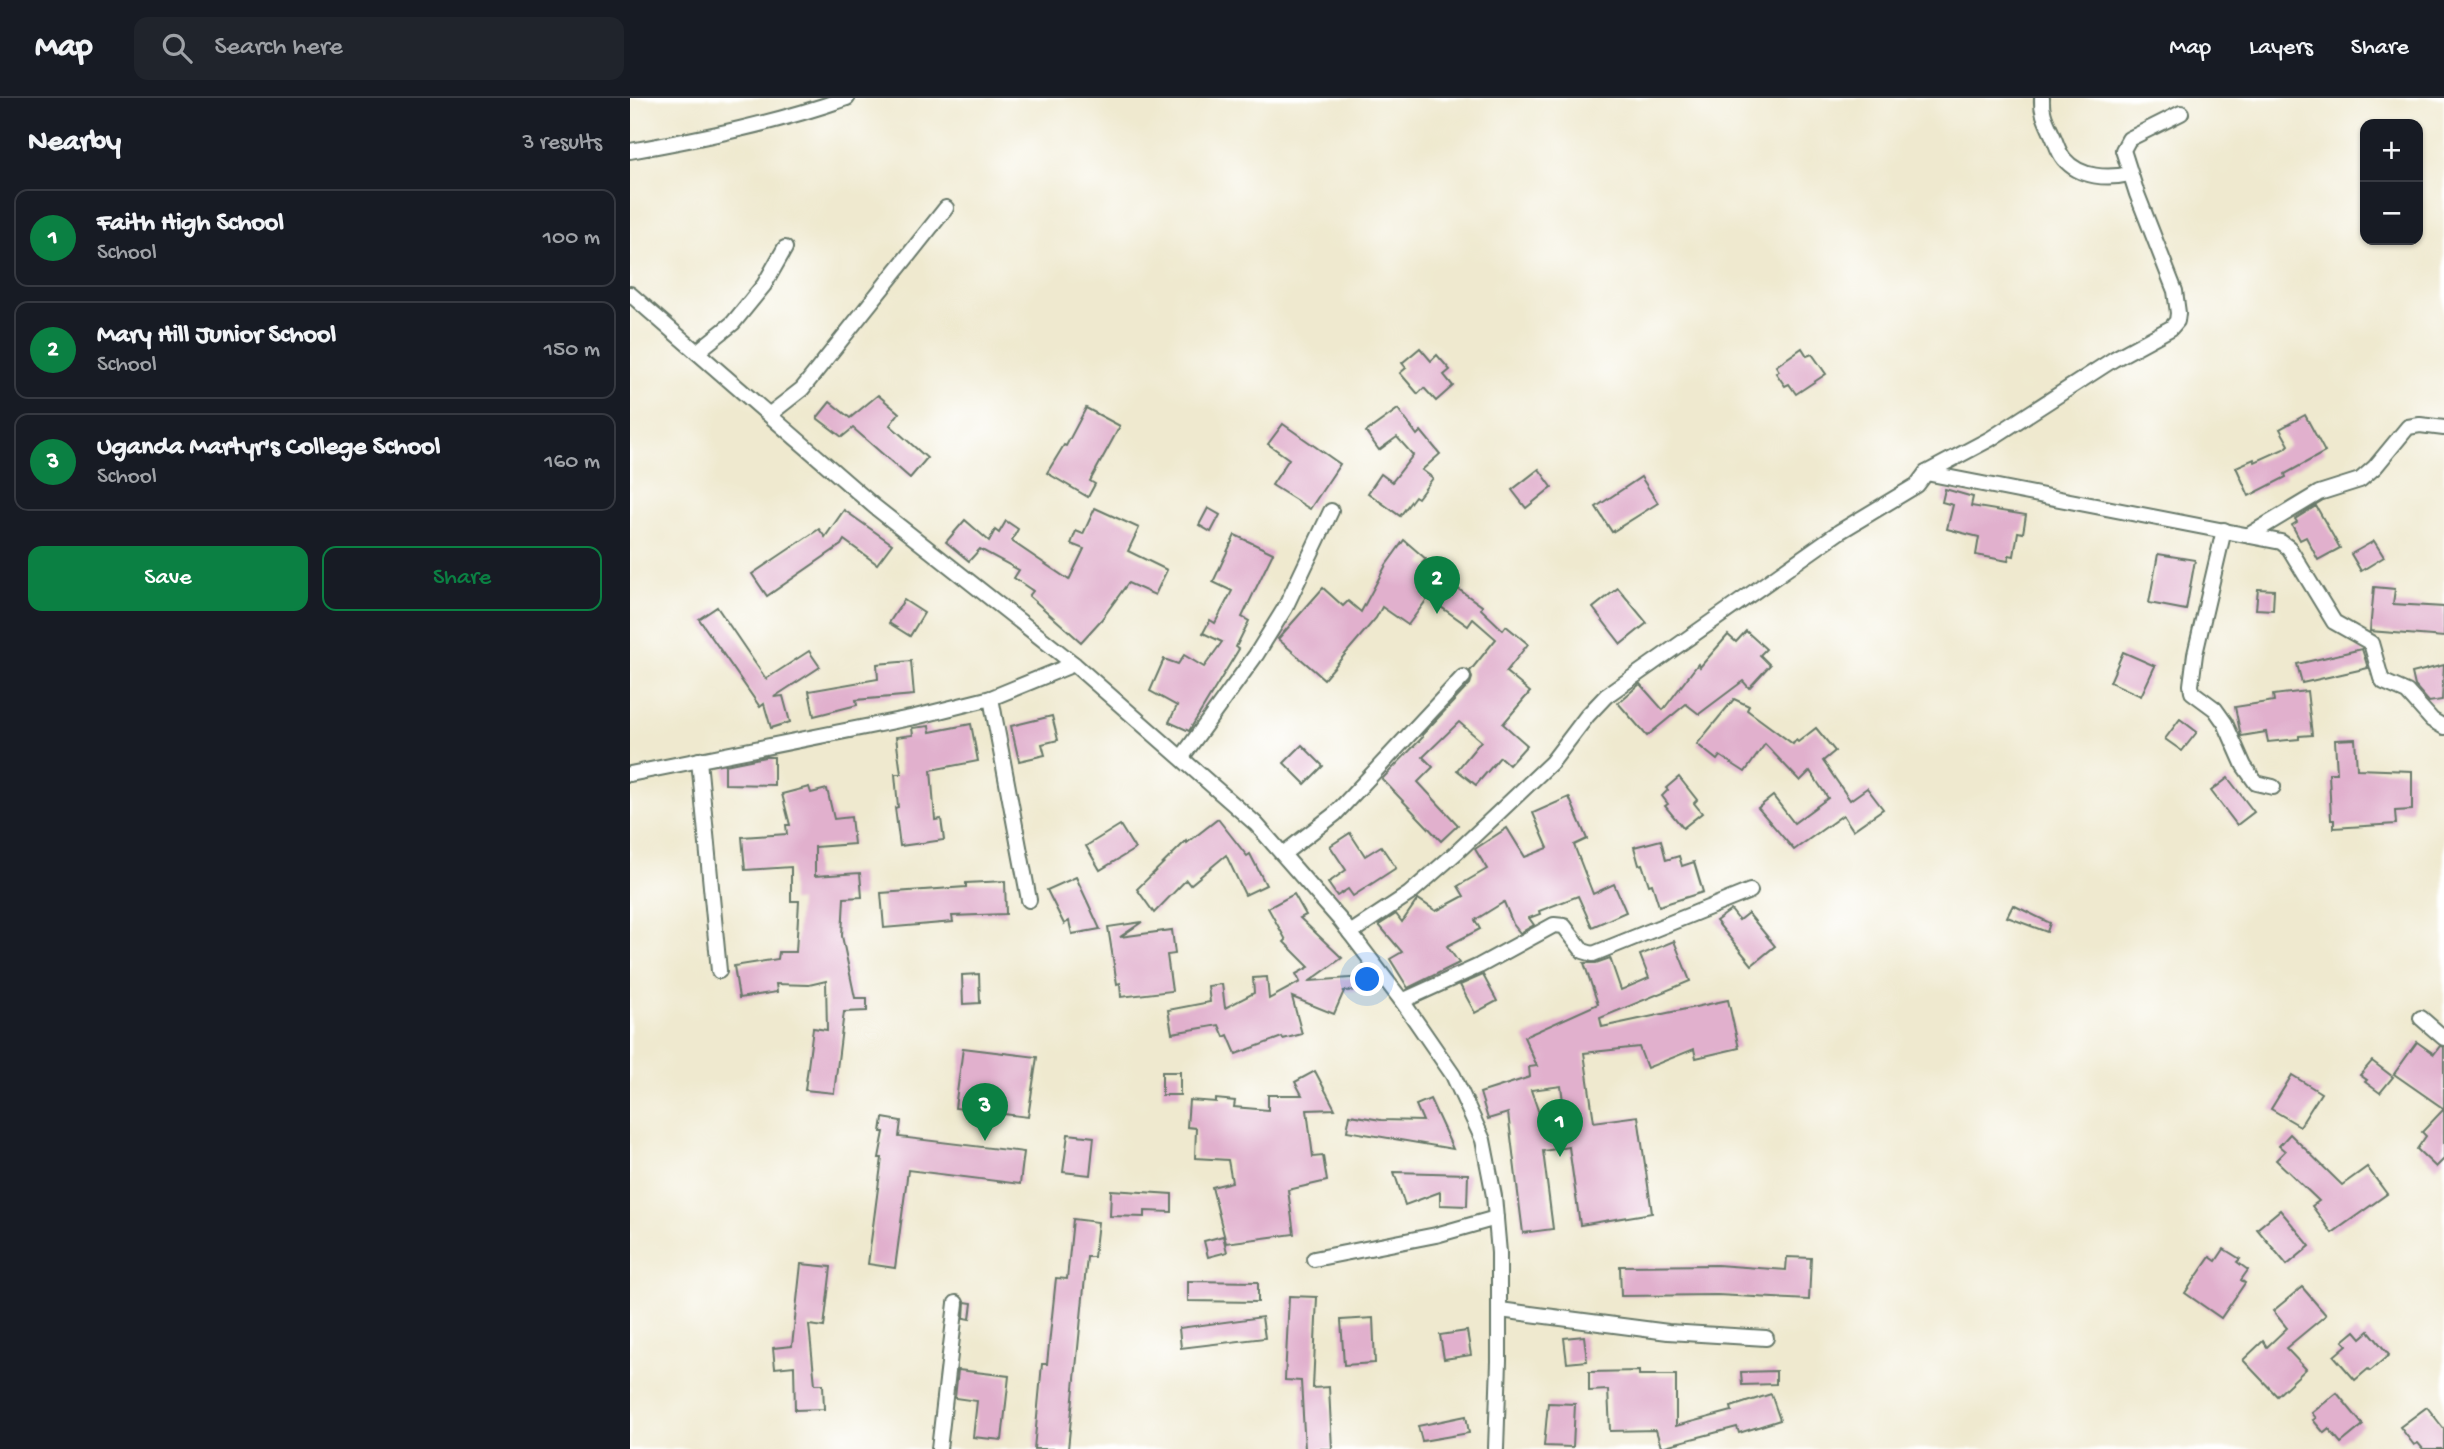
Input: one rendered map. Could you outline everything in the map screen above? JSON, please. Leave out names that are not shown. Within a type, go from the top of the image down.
[{"type":"street","points":[[630,151],[798,115],[847,98]]},
{"type":"street","points":[[2042,98],[2041,110],[2063,158],[2069,164],[2081,172],[2099,177],[2115,178],[2130,174]]},
{"type":"street","points":[[1350,933],[1409,894],[1458,852],[1552,762],[1606,696],[1839,533],[1917,485],[1926,473],[1990,439],[2114,359],[2171,328],[2177,321],[2178,304],[2175,291],[2123,150],[2130,139],[2181,113]]},
{"type":"street","points":[[770,414],[802,389],[946,208]]},
{"type":"street","points":[[697,352],[733,323],[764,285],[785,248]]},
{"type":"street","points":[[630,294],[875,507],[1074,664],[1256,824],[1350,933],[1402,1001],[1453,1075],[1483,1140],[1496,1218],[1500,1310],[1496,1449]]},
{"type":"street","points":[[2249,535],[2319,493],[2360,480],[2375,467],[2408,427],[2420,425],[2444,428]]},
{"type":"street","points":[[1926,473],[2273,539],[2289,548],[2334,622],[2342,629],[2371,643],[2384,682],[2407,692],[2432,720],[2444,727]]},
{"type":"street","points":[[1182,757],[1256,655],[1285,608],[1331,511]]},
{"type":"street","points":[[2224,530],[2195,654],[2192,692],[2215,709],[2225,723],[2244,766],[2256,783],[2273,787]]},
{"type":"street","points":[[630,774],[915,718],[991,698],[1074,664]]},
{"type":"street","points":[[1283,854],[1335,814],[1463,677]]},
{"type":"street","points":[[991,698],[1029,900]]},
{"type":"street","points":[[699,760],[719,971]]},
{"type":"street","points":[[1402,1001],[1479,966],[1554,925],[1564,926],[1583,951],[1593,954],[1750,891]]},
{"type":"street","points":[[2421,1018],[2444,1038]]},
{"type":"street","points":[[1314,1259],[1436,1235],[1496,1218]]},
{"type":"street","points":[[939,1449],[956,1303]]},
{"type":"street","points":[[1500,1310],[1668,1332],[1766,1338]]},
{"type":"building","points":[[1420,348],[1431,361],[1437,355],[1450,370],[1444,375],[1453,386],[1436,401],[1424,388],[1418,394],[1400,373],[1406,368],[1402,363]]},
{"type":"building","points":[[1802,348],[1807,356],[1812,354],[1826,374],[1796,394],[1789,384],[1785,386],[1776,373],[1779,371],[1776,366]]},
{"type":"building","points":[[878,395],[899,413],[890,425],[927,458],[910,478],[853,428],[842,437],[817,418],[830,402],[850,418]]},
{"type":"building","points":[[1086,408],[1120,426],[1090,481],[1095,484],[1088,497],[1047,473],[1064,445],[1066,446]]},
{"type":"building","points":[[1398,409],[1417,435],[1421,431],[1440,454],[1422,470],[1433,478],[1400,516],[1368,493],[1381,474],[1392,482],[1413,455],[1397,437],[1379,450],[1366,432]]},
{"type":"building","points":[[2305,415],[2325,452],[2249,496],[2236,467],[2286,448],[2289,445],[2280,429]]},
{"type":"building","points":[[1283,424],[1340,464],[1310,509],[1272,485],[1289,459],[1268,444]]},
{"type":"building","points":[[1539,469],[1552,487],[1526,508],[1512,490]]},
{"type":"building","points":[[1641,477],[1658,503],[1612,532],[1596,507]]},
{"type":"building","points":[[1945,489],[1973,497],[1971,506],[2026,515],[2023,533],[2018,532],[2014,556],[2009,555],[2008,561],[1976,555],[1979,537],[1947,529],[1953,505],[1942,502]]},
{"type":"building","points":[[2316,506],[2340,548],[2318,560],[2306,537],[2300,540],[2292,525],[2297,522],[2295,519]]},
{"type":"building","points":[[1095,508],[1139,528],[1128,551],[1167,570],[1155,595],[1128,583],[1081,642],[1029,596],[1033,591],[1014,578],[1019,570],[980,549],[969,561],[946,542],[965,520],[989,541],[995,530],[999,533],[1006,521],[1018,529],[1013,542],[1069,580],[1084,549],[1071,544],[1076,531],[1083,534]]},
{"type":"building","points":[[1208,508],[1220,515],[1211,532],[1199,525]]},
{"type":"building","points":[[844,510],[892,544],[877,564],[844,540],[841,545],[767,596],[752,574],[819,529],[825,537]]},
{"type":"building","points":[[1235,535],[1273,553],[1242,617],[1249,621],[1236,647],[1239,649],[1189,731],[1169,722],[1177,706],[1150,691],[1164,659],[1178,664],[1184,655],[1204,667],[1222,642],[1203,633],[1210,620],[1215,623],[1232,591],[1213,582]]},
{"type":"building","points":[[1404,540],[1426,559],[1422,563],[1482,606],[1481,609],[1503,630],[1506,626],[1528,644],[1506,672],[1530,692],[1503,724],[1527,745],[1509,765],[1500,757],[1476,785],[1457,770],[1481,741],[1459,722],[1423,757],[1433,767],[1418,782],[1458,825],[1441,841],[1382,779],[1470,684],[1470,671],[1496,639],[1473,619],[1468,626],[1428,598],[1408,625],[1382,607],[1376,618],[1324,679],[1278,639],[1323,588],[1343,606],[1348,601],[1361,612],[1386,565]]},
{"type":"building","points":[[2374,541],[2384,557],[2361,571],[2351,554]]},
{"type":"building","points":[[2158,554],[2195,560],[2186,610],[2149,603]]},
{"type":"building","points":[[2374,587],[2395,589],[2393,604],[2444,607],[2444,637],[2370,631]]},
{"type":"building","points":[[1618,588],[1647,623],[1621,644],[1593,608]]},
{"type":"building","points":[[2258,589],[2274,590],[2273,610],[2256,609]]},
{"type":"building","points":[[904,600],[924,613],[910,636],[889,623]]},
{"type":"building","points":[[717,607],[766,679],[809,651],[820,667],[774,697],[783,696],[790,722],[771,728],[764,704],[760,707],[699,619]]},
{"type":"building","points":[[1746,631],[1766,649],[1760,655],[1770,665],[1749,688],[1743,681],[1699,714],[1686,704],[1647,736],[1618,703],[1640,684],[1663,710],[1698,664],[1700,667],[1728,635],[1736,642]]},
{"type":"building","points":[[2362,649],[2368,668],[2302,683],[2297,664]]},
{"type":"building","points":[[2123,652],[2155,666],[2141,696],[2110,682]]},
{"type":"building","points":[[911,661],[914,695],[856,700],[857,705],[814,716],[809,691],[878,679],[877,664]]},
{"type":"building","points":[[2444,665],[2442,700],[2429,702],[2415,686],[2412,673]]},
{"type":"building","points":[[2307,691],[2312,735],[2268,742],[2266,732],[2241,736],[2235,707],[2274,701],[2273,695]]},
{"type":"building","points":[[1734,699],[1749,706],[1747,710],[1793,744],[1816,728],[1835,751],[1823,761],[1850,800],[1867,788],[1883,809],[1853,830],[1843,815],[1794,850],[1758,808],[1773,796],[1794,823],[1828,798],[1810,771],[1800,781],[1765,744],[1745,772],[1720,756],[1717,760],[1697,744]]},
{"type":"building","points":[[1052,716],[1058,740],[1042,744],[1045,755],[1019,761],[1011,726]]},
{"type":"building","points":[[2180,719],[2197,732],[2182,751],[2165,739]]},
{"type":"building","points":[[971,724],[978,761],[931,770],[935,820],[941,819],[944,840],[900,846],[895,808],[898,807],[895,774],[901,774],[896,737],[913,735],[912,728],[929,726],[930,732]]},
{"type":"building","points":[[2355,739],[2357,769],[2412,771],[2412,810],[2395,811],[2396,824],[2334,828],[2334,820],[2331,820],[2329,773],[2337,773],[2335,740]]},
{"type":"building","points":[[1302,745],[1323,766],[1305,784],[1284,763]]},
{"type":"building","points":[[774,757],[774,785],[725,784],[725,765]]},
{"type":"building","points":[[1679,777],[1697,800],[1694,803],[1702,813],[1683,828],[1665,806],[1668,804],[1662,796],[1668,790],[1666,788]]},
{"type":"building","points":[[2228,778],[2254,812],[2237,825],[2211,791]]},
{"type":"building","points":[[809,787],[811,793],[827,789],[834,819],[851,817],[854,844],[815,847],[815,876],[860,873],[862,897],[844,898],[842,936],[855,998],[867,998],[867,1011],[844,1012],[834,1093],[805,1090],[813,1028],[827,1030],[826,981],[809,985],[776,984],[777,992],[739,998],[734,966],[778,959],[779,952],[796,952],[799,901],[791,901],[791,867],[745,870],[742,837],[787,834],[786,825],[790,825],[782,794]]},
{"type":"building","points":[[1569,797],[1587,839],[1574,845],[1593,894],[1614,884],[1626,912],[1592,927],[1578,896],[1539,911],[1540,914],[1529,918],[1534,925],[1520,933],[1504,902],[1475,920],[1480,929],[1447,946],[1459,963],[1408,988],[1390,959],[1402,952],[1379,925],[1396,914],[1402,922],[1418,899],[1436,911],[1464,896],[1458,886],[1487,869],[1475,849],[1507,828],[1525,857],[1548,848],[1533,813]]},
{"type":"building","points":[[1218,819],[1247,856],[1250,854],[1266,885],[1245,895],[1226,855],[1190,885],[1186,880],[1154,913],[1137,889],[1186,841],[1187,843]]},
{"type":"building","points":[[1120,825],[1135,849],[1100,870],[1086,846]]},
{"type":"building","points":[[1350,833],[1365,856],[1381,846],[1396,868],[1353,896],[1348,889],[1337,896],[1328,883],[1346,870],[1330,846]]},
{"type":"building","points":[[1661,840],[1666,860],[1679,856],[1682,866],[1694,862],[1703,892],[1659,906],[1652,884],[1649,885],[1642,864],[1639,865],[1634,847]]},
{"type":"building","points":[[1076,877],[1100,929],[1072,934],[1069,921],[1064,924],[1047,890]]},
{"type":"building","points":[[1005,881],[1006,914],[952,916],[953,922],[884,928],[881,893],[966,887],[966,883]]},
{"type":"building","points":[[1294,894],[1306,915],[1300,918],[1342,958],[1310,981],[1363,977],[1364,990],[1344,991],[1334,1014],[1292,997],[1302,1034],[1283,1039],[1282,1037],[1236,1054],[1228,1035],[1224,1037],[1219,1025],[1172,1033],[1168,1010],[1210,1002],[1208,986],[1222,984],[1225,1008],[1254,993],[1253,978],[1267,977],[1269,999],[1300,982],[1296,974],[1309,967],[1284,942],[1286,940],[1268,908]]},
{"type":"building","points":[[2013,905],[2050,923],[2047,932],[2007,917]]},
{"type":"building","points":[[1731,910],[1739,920],[1748,913],[1775,946],[1752,965],[1716,921]]},
{"type":"building","points":[[1142,922],[1120,937],[1172,930],[1175,954],[1167,955],[1172,991],[1121,997],[1108,927]]},
{"type":"building","points":[[1674,941],[1690,981],[1600,1018],[1602,1027],[1728,1000],[1739,1048],[1696,1058],[1694,1049],[1647,1068],[1639,1047],[1584,1053],[1594,1122],[1638,1116],[1652,1213],[1580,1225],[1569,1147],[1543,1151],[1553,1229],[1523,1233],[1508,1113],[1488,1119],[1480,1093],[1530,1077],[1529,1067],[1537,1066],[1524,1037],[1598,1004],[1584,963],[1596,963],[1610,958],[1621,990],[1649,978],[1640,955]],"holes":[[[1561,1086],[1565,1116],[1541,1119],[1531,1090]]]},
{"type":"building","points":[[979,974],[980,1003],[963,1004],[962,975]]},
{"type":"building","points":[[1483,975],[1497,1001],[1475,1013],[1460,985]]},
{"type":"building","points":[[2417,1042],[2434,1054],[2440,1046],[2444,1047],[2444,1109],[2394,1074]]},
{"type":"building","points":[[963,1048],[1037,1057],[1028,1117],[955,1108]]},
{"type":"building","points":[[2372,1061],[2393,1077],[2380,1093],[2360,1075]]},
{"type":"building","points":[[1315,1071],[1335,1109],[1307,1110],[1313,1157],[1323,1156],[1327,1181],[1288,1190],[1294,1234],[1226,1243],[1212,1187],[1232,1182],[1228,1160],[1195,1158],[1196,1128],[1187,1127],[1189,1100],[1235,1101],[1234,1107],[1268,1110],[1268,1095],[1302,1095],[1295,1082]]},
{"type":"building","points":[[1162,1072],[1180,1072],[1180,1095],[1162,1095]]},
{"type":"building","points":[[2292,1075],[2321,1093],[2300,1126],[2271,1109]]},
{"type":"building","points":[[1430,1099],[1453,1149],[1347,1131],[1350,1115],[1381,1120],[1423,1121],[1416,1105]]},
{"type":"building","points":[[2444,1109],[2444,1159],[2436,1167],[2417,1149],[2426,1136],[2422,1132]]},
{"type":"building","points":[[883,1118],[901,1121],[899,1137],[1024,1152],[1020,1184],[908,1170],[895,1268],[868,1264],[882,1158],[879,1158],[884,1132],[881,1132]]},
{"type":"building","points":[[1068,1134],[1094,1137],[1090,1175],[1063,1172]]},
{"type":"building","points":[[2290,1134],[2342,1185],[2367,1167],[2387,1194],[2332,1233],[2312,1206],[2319,1201],[2276,1160],[2285,1151],[2279,1146]]},
{"type":"building","points":[[1394,1172],[1468,1174],[1467,1206],[1440,1205],[1440,1192],[1405,1205]]},
{"type":"building","points":[[1111,1190],[1172,1194],[1172,1212],[1145,1211],[1145,1217],[1110,1216]]},
{"type":"building","points":[[2280,1210],[2310,1246],[2287,1265],[2257,1229]]},
{"type":"building","points":[[1073,1219],[1098,1222],[1094,1257],[1087,1257],[1068,1449],[1034,1449],[1042,1364],[1047,1364],[1056,1278],[1067,1279]]},
{"type":"building","points":[[1223,1236],[1227,1252],[1208,1257],[1204,1241]]},
{"type":"building","points":[[2224,1249],[2240,1259],[2237,1262],[2248,1270],[2241,1280],[2245,1283],[2221,1318],[2185,1293],[2210,1257],[2216,1261]]},
{"type":"building","points":[[1787,1257],[1811,1258],[1809,1300],[1717,1295],[1621,1296],[1620,1266],[1717,1265],[1786,1270]]},
{"type":"building","points":[[801,1264],[831,1267],[824,1327],[809,1325],[815,1384],[823,1384],[824,1409],[795,1410],[794,1366],[775,1368],[773,1348],[792,1346]]},
{"type":"building","points":[[1188,1281],[1258,1282],[1258,1302],[1188,1301]]},
{"type":"building","points":[[2302,1287],[2326,1315],[2286,1348],[2306,1369],[2277,1396],[2243,1360],[2263,1341],[2267,1347],[2287,1328],[2273,1311]]},
{"type":"building","points":[[1289,1296],[1317,1297],[1313,1388],[1329,1387],[1332,1449],[1305,1449],[1301,1381],[1285,1380]]},
{"type":"building","points":[[965,1302],[972,1303],[970,1319],[964,1318]]},
{"type":"building","points":[[1262,1317],[1265,1338],[1181,1348],[1179,1328]]},
{"type":"building","points":[[1373,1318],[1375,1363],[1344,1365],[1341,1320]]},
{"type":"building","points":[[1467,1331],[1471,1355],[1444,1359],[1440,1335]]},
{"type":"building","points":[[2355,1331],[2361,1338],[2369,1331],[2389,1355],[2355,1380],[2334,1356],[2347,1345],[2343,1341]]},
{"type":"building","points":[[1584,1336],[1587,1361],[1567,1363],[1564,1338]]},
{"type":"building","points":[[958,1370],[1009,1376],[1002,1440],[973,1437],[977,1401],[955,1398]]},
{"type":"building","points":[[1639,1371],[1639,1375],[1676,1375],[1676,1426],[1732,1411],[1731,1407],[1771,1394],[1780,1420],[1739,1433],[1737,1427],[1661,1447],[1656,1430],[1610,1431],[1608,1390],[1589,1391],[1589,1372]]},
{"type":"building","points":[[1776,1371],[1776,1384],[1742,1385],[1741,1372]]},
{"type":"building","points":[[2337,1393],[2363,1425],[2341,1443],[2329,1429],[2324,1433],[2313,1420],[2316,1418],[2312,1413]]},
{"type":"building","points":[[1548,1403],[1575,1404],[1573,1447],[1544,1446]]},
{"type":"building","points":[[2427,1407],[2444,1429],[2444,1449],[2423,1449],[2418,1443],[2414,1445],[2400,1427]]},
{"type":"building","points":[[1466,1416],[1469,1433],[1422,1441],[1418,1426]]},
{"type":"place","name":"Mary Hill Junior School","points":[[1437,614]]},
{"type":"place","name":"Uganda Martyr's College School","points":[[985,1141]]},
{"type":"place","name":"Faith High School","points":[[1560,1157]]}]
